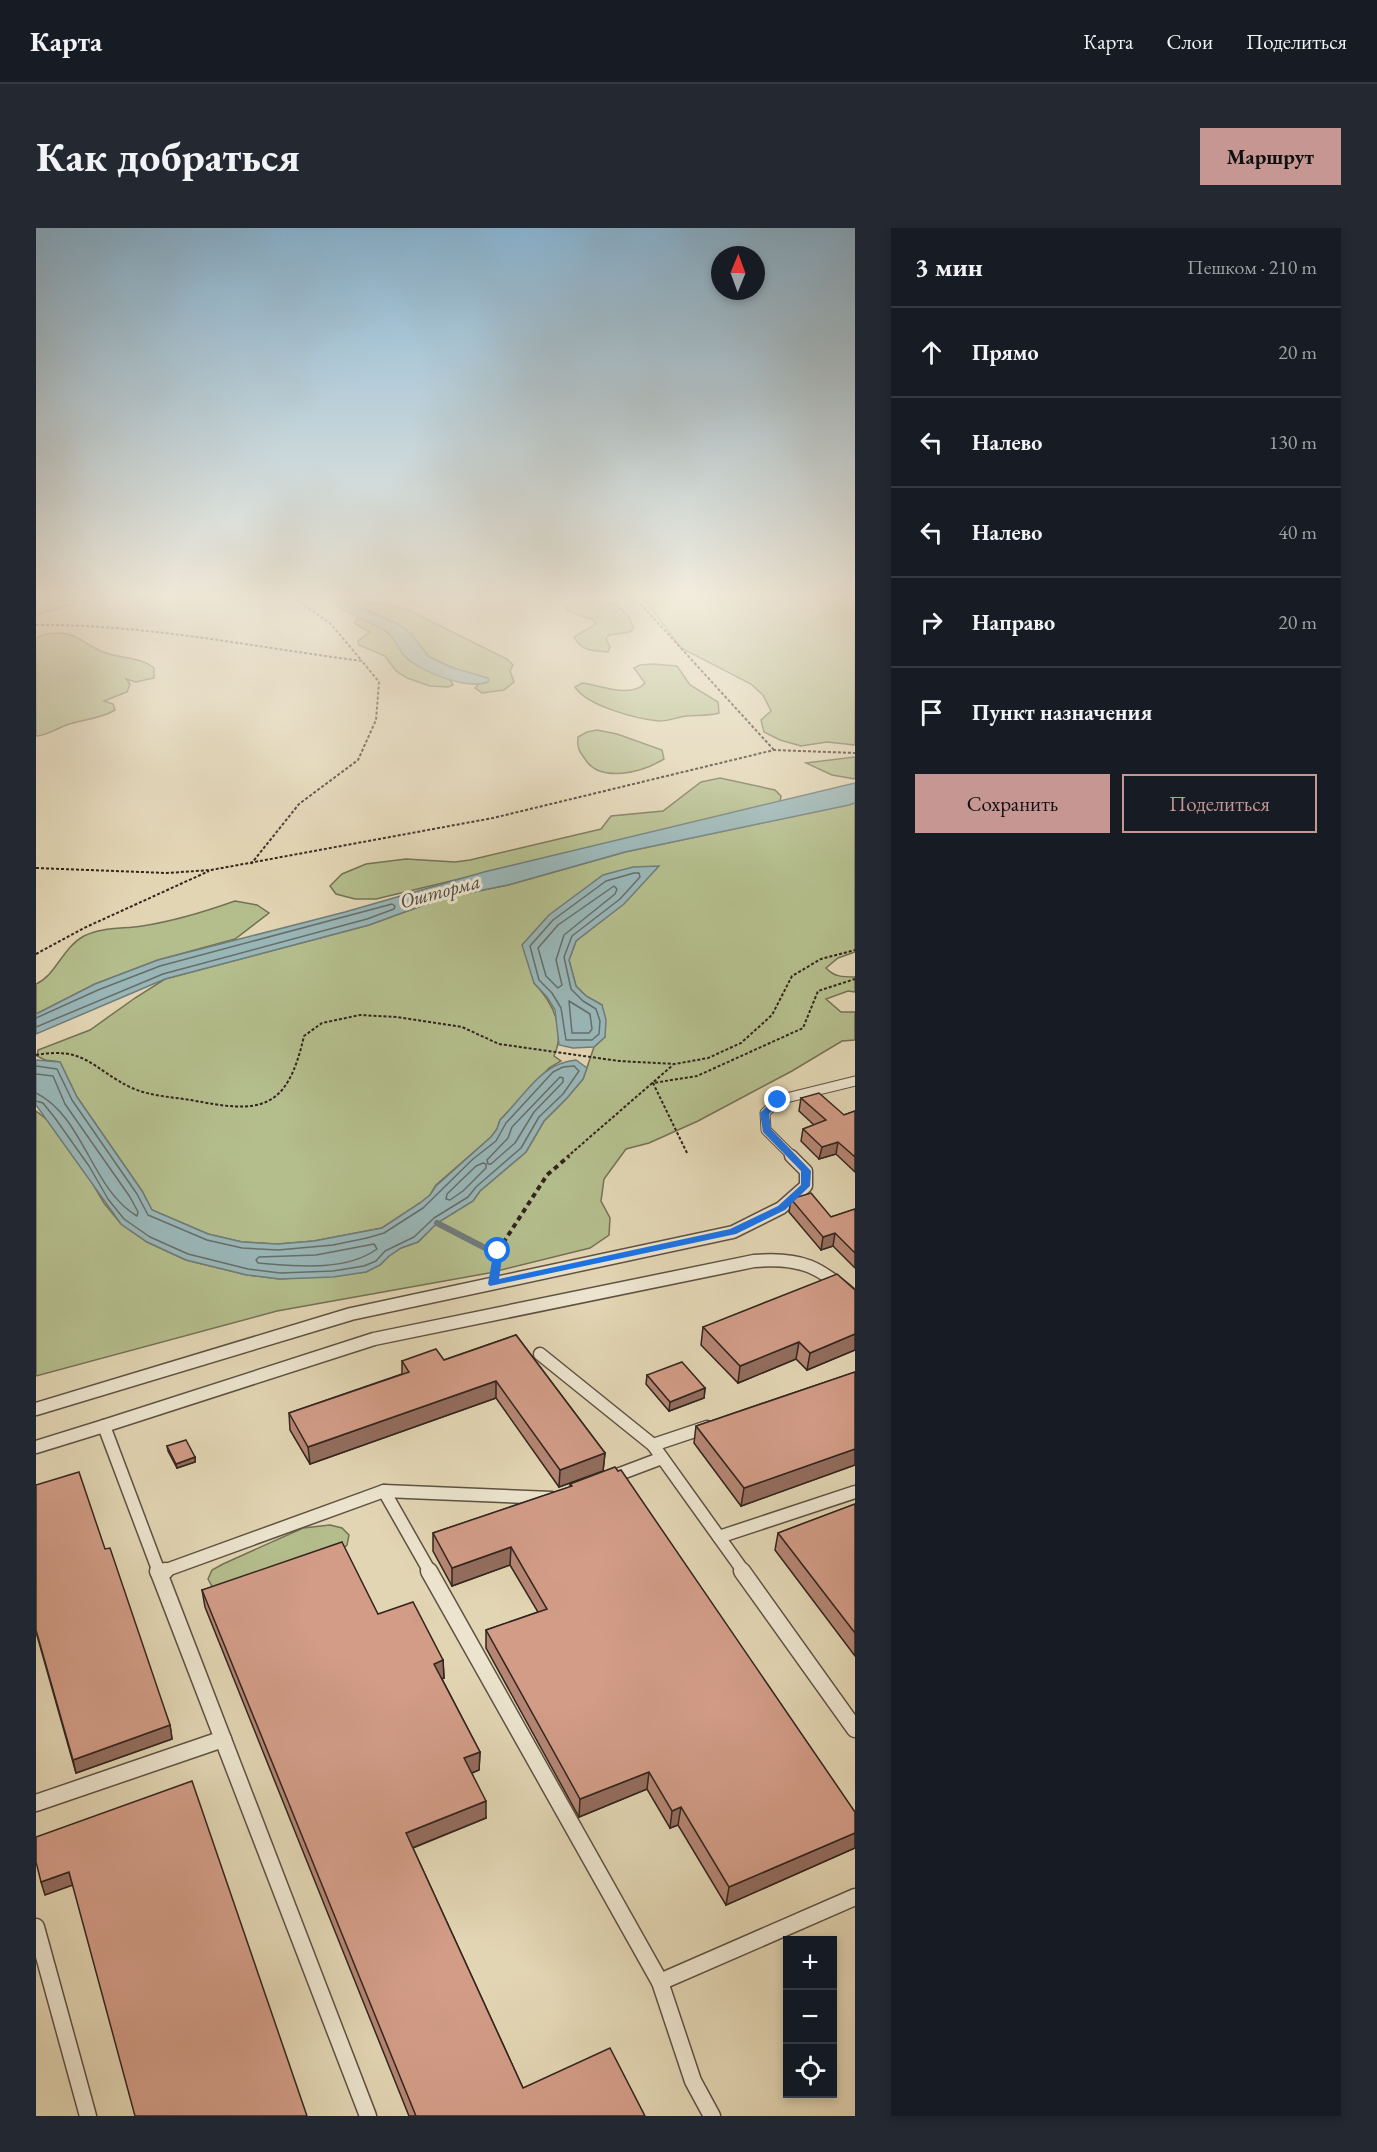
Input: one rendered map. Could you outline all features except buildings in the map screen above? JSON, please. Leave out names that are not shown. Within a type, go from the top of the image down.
[{"type":"lane","points":[[36,1409],[351,1314],[733,1232],[782,1208],[806,1186],[806,1171],[766,1130],[765,1113],[778,1100],[855,1081]]},
{"type":"lane","points":[[36,1447],[374,1339],[754,1261],[774,1259],[807,1263],[824,1270],[855,1298]]},
{"type":"lane","points":[[540,1354],[653,1445],[855,1729]]},
{"type":"lane","points":[[653,1445],[720,1422]]},
{"type":"lane","points":[[104,1426],[368,2116]]},
{"type":"lane","points":[[597,1482],[663,1458]]},
{"type":"lane","points":[[159,1573],[384,1491],[554,1498],[565,1494]]},
{"type":"lane","points":[[384,1491],[660,1982],[693,2081],[712,2116]]},
{"type":"lane","points":[[718,1537],[855,1492]]},
{"type":"lane","points":[[36,1803],[223,1739]]},
{"type":"lane","points":[[660,1982],[855,1898]]},
{"type":"lane","points":[[36,1927],[88,2116]]},
{"type":"path","points":[[250,864],[299,804],[358,760],[376,720],[379,688]]},
{"type":"path","points":[[717,688],[774,750]]},
{"type":"path","points":[[36,868],[167,873],[211,870],[494,818],[774,750],[855,753]]},
{"type":"path","points":[[36,954],[84,928],[211,870]]},
{"type":"path","points":[[36,1055],[49,1052],[77,1053],[132,1088],[220,1106],[255,1107],[281,1096],[299,1065],[304,1036],[322,1023],[360,1015],[396,1017],[462,1028],[500,1044],[619,1061],[675,1064],[708,1059],[741,1043],[771,1015],[792,976],[821,959],[855,950]]},
{"type":"path","points":[[654,1083],[697,1076],[803,1028],[818,991],[855,979]]},
{"type":"path","points":[[493,1284],[498,1251],[547,1175],[675,1064]]},
{"type":"path","points":[[654,1083],[687,1153]]},
{"type":"green space","points":[[36,688],[128,688],[127,692],[104,701],[113,704],[115,710],[36,736]]},
{"type":"green space","points":[[475,688],[506,688],[504,690],[482,693]]},
{"type":"green space","points":[[576,688],[632,690],[695,688],[718,702],[719,713],[663,721],[650,720],[601,706],[581,694]]},
{"type":"green space","points":[[755,688],[855,688],[855,745],[827,742],[801,746],[780,740],[764,732],[761,720],[771,711],[763,695]]},
{"type":"green space","points":[[597,730],[617,734],[662,750],[664,759],[634,771],[611,773],[601,771],[592,767],[585,759],[578,744],[578,737]]},
{"type":"green space","points":[[855,757],[855,779],[832,775],[806,763]]},
{"type":"green space","points":[[720,778],[775,790],[781,796],[780,802],[376,899],[355,899],[336,894],[330,886],[342,874],[366,864],[406,859],[455,862],[470,860],[601,829],[611,816],[663,811],[701,782]]},
{"type":"green space","points":[[855,803],[855,952],[838,958],[826,968],[836,975],[855,977],[855,992],[848,991],[826,999],[841,1012],[855,1012],[855,1040],[842,1041],[792,1071],[698,1121],[649,1143],[626,1149],[604,1179],[601,1201],[610,1218],[609,1235],[590,1248],[489,1273],[277,1311],[36,1376],[36,1111],[50,1122],[84,1169],[104,1203],[121,1224],[147,1242],[186,1260],[247,1275],[280,1279],[366,1272],[380,1265],[401,1248],[418,1242],[437,1223],[473,1201],[480,1191],[526,1152],[544,1121],[583,1079],[594,1047],[605,1037],[602,1005],[586,996],[576,986],[569,960],[576,941],[624,903],[633,867],[534,983],[547,999],[556,1017],[559,1036],[554,1056],[561,1061],[549,1068],[500,1120],[491,1137],[436,1185],[430,1195],[382,1228],[314,1241],[278,1244],[242,1242],[208,1234],[152,1210],[142,1191],[77,1097],[60,1062],[45,1060],[37,1056],[38,1050],[90,1030],[165,979],[369,925],[443,898],[508,885],[625,852]]},
{"type":"green space","points":[[235,901],[257,905],[269,913],[235,939],[158,960],[95,984],[36,1014],[36,984],[49,974],[70,947],[84,936],[105,930],[166,922]]},
{"type":"green space","points":[[330,1525],[342,1528],[349,1535],[347,1545],[338,1553],[213,1588],[208,1579],[212,1570],[223,1564],[303,1528]]},
{"type":"water","name":"Ошторма","points":[[855,783],[855,803],[849,805],[625,852],[508,885],[443,898],[369,925],[165,979],[36,1034],[36,1014],[95,984],[158,960],[345,912],[484,872]]},
{"type":"water","points":[[659,866],[624,904],[576,941],[569,960],[576,986],[586,996],[602,1005],[606,1020],[605,1037],[594,1047],[573,1048],[559,1045],[555,1010],[534,983],[522,945],[549,915],[603,875],[633,867]]},
{"type":"water","points":[[36,1060],[60,1062],[77,1097],[142,1191],[152,1210],[208,1234],[242,1242],[278,1244],[314,1241],[382,1228],[430,1195],[436,1186],[491,1137],[500,1120],[542,1074],[563,1062],[576,1060],[587,1068],[583,1079],[544,1121],[526,1152],[480,1191],[473,1201],[437,1223],[418,1242],[401,1248],[380,1265],[366,1272],[333,1277],[280,1279],[247,1275],[186,1260],[147,1242],[121,1224],[36,1105]]},
{"type":"waterway","points":[[437,1223],[489,1250]]},
{"type":"route","points":[[498,1251],[493,1284],[733,1232],[782,1208],[806,1186],[806,1171],[766,1130],[765,1113],[778,1100]]}]
